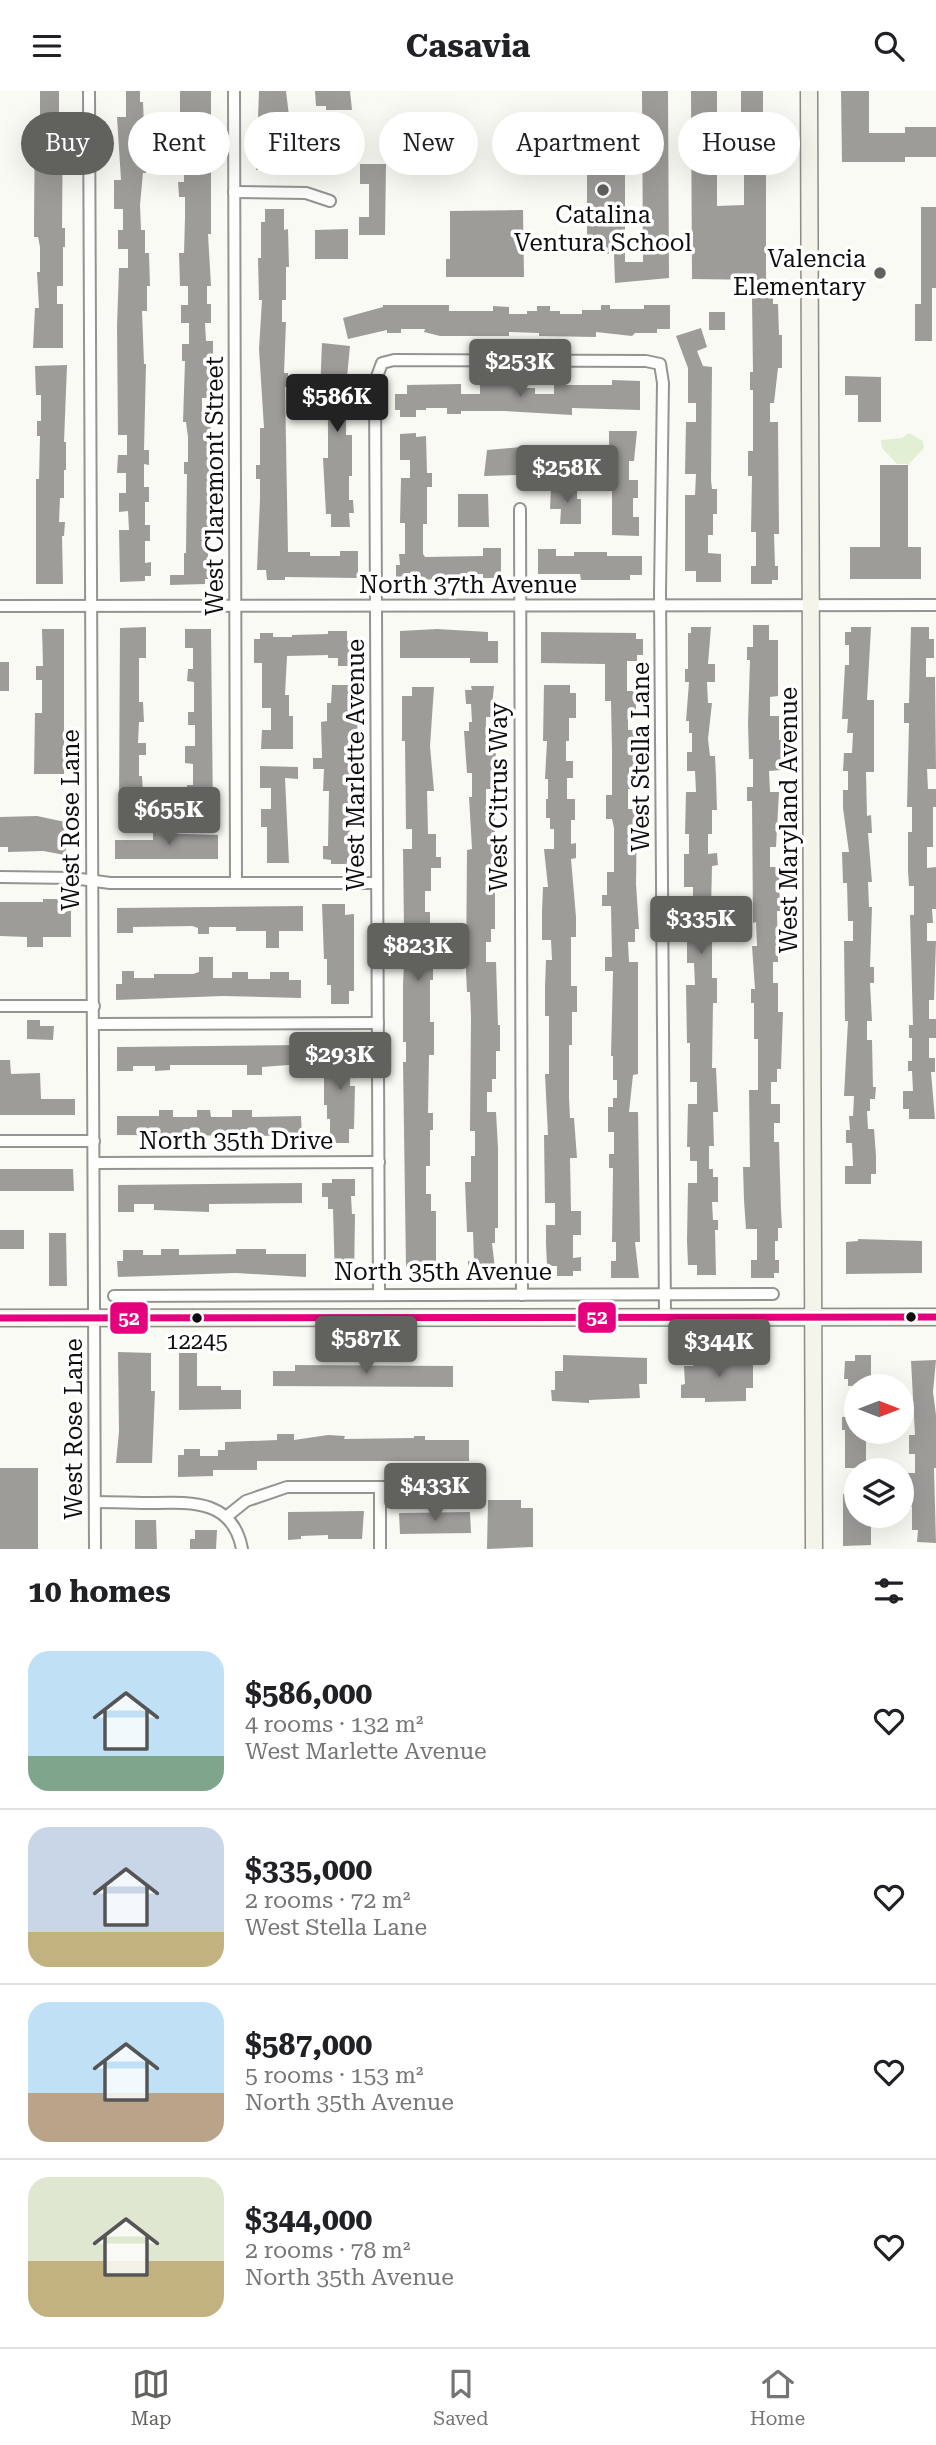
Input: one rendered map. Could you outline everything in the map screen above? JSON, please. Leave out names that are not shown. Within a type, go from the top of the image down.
[{"type":"street","name":"West Rose Lane","points":[[89,91],[95,1024],[95,1549]]},
{"type":"street","name":"West Claremont Street","points":[[234,91],[236,882]]},
{"type":"street","name":"West Maryland Avenue","points":[[810,91],[814,1549]]},
{"type":"street","points":[[234,192],[306,193],[330,201]]},
{"type":"street","name":"West Stella Lane","points":[[382,363],[394,360],[632,361],[660,365],[663,383],[661,606],[665,1318]]},
{"type":"street","name":"West Marlette Avenue","points":[[379,1295],[375,382],[382,363]]},
{"type":"street","name":"West Citrus Way","points":[[520,509],[522,1295]]},
{"type":"street","name":"North 37th Avenue","points":[[0,606],[936,605]]},
{"type":"street","points":[[0,877],[110,883],[377,883]]},
{"type":"street","points":[[0,1006],[94,1006]]},
{"type":"street","points":[[95,1024],[378,1023]]},
{"type":"street","points":[[0,1141],[94,1141]]},
{"type":"street","name":"North 35th Drive","points":[[94,1163],[379,1162]]},
{"type":"street","name":"North 35th Avenue","points":[[114,1296],[773,1294]]},
{"type":"street","name":"North 35th Avenue","points":[[0,1318],[936,1317]]},
{"type":"street","points":[[380,1486],[380,1549]]},
{"type":"street","points":[[226,1517],[246,1501],[287,1487],[470,1487]]},
{"type":"street","points":[[95,1502],[197,1502],[226,1517],[239,1537],[242,1549]]},
{"type":"green space","points":[[909,433],[923,441],[924,448],[909,464],[897,464],[882,448],[881,440],[902,438]]},
{"type":"building","points":[[40,91],[59,91],[59,112],[40,112]]},
{"type":"building","points":[[126,91],[140,91],[143,112],[128,112],[128,175],[143,175],[141,230],[145,230],[145,253],[149,253],[150,286],[147,286],[147,311],[142,311],[146,364],[144,450],[149,450],[149,465],[144,464],[144,487],[149,487],[149,502],[145,502],[145,525],[150,525],[150,541],[145,541],[145,563],[151,562],[151,576],[145,576],[145,581],[120,582],[119,530],[129,530],[128,511],[119,512],[119,493],[126,493],[126,473],[117,473],[118,455],[127,455],[127,435],[118,435],[117,327],[119,268],[128,268],[128,249],[118,249],[118,230],[123,230],[123,209],[114,209],[114,180],[121,180],[117,117],[126,117]]},
{"type":"building","points":[[180,91],[211,91],[211,112],[180,112]]},
{"type":"building","points":[[259,91],[286,91],[289,112],[258,112]]},
{"type":"building","points":[[315,91],[350,91],[352,110],[326,110],[326,106],[316,106]]},
{"type":"building","points":[[642,91],[668,91],[669,278],[615,283],[614,254],[587,253],[587,175],[625,175],[625,262],[643,262],[642,175],[664,175],[664,112],[642,112]]},
{"type":"building","points":[[691,91],[717,91],[717,112],[691,112]]},
{"type":"building","points":[[741,91],[763,91],[763,112],[741,112]]},
{"type":"building","points":[[841,91],[869,91],[869,133],[905,133],[905,127],[936,127],[936,157],[905,157],[905,162],[842,162]]},
{"type":"building","points":[[365,164],[379,164],[379,175],[386,175],[385,235],[359,235],[359,217],[369,217],[369,184],[360,184],[360,175],[365,175]]},
{"type":"building","points":[[34,175],[62,175],[62,228],[65,228],[65,247],[63,286],[57,286],[57,304],[63,304],[63,348],[33,348],[35,308],[39,308],[37,272],[40,272],[40,247],[38,237],[34,237]]},
{"type":"building","points":[[184,175],[211,175],[211,234],[208,234],[211,286],[207,286],[207,304],[211,304],[211,323],[205,323],[206,341],[213,341],[213,361],[212,385],[208,385],[208,398],[202,398],[202,416],[211,416],[209,481],[212,480],[212,535],[208,535],[208,566],[211,566],[211,579],[205,579],[205,584],[170,585],[170,575],[184,575],[186,553],[187,474],[184,474],[184,462],[188,462],[188,437],[186,422],[183,422],[185,361],[182,361],[182,344],[189,344],[189,323],[181,323],[181,305],[188,305],[188,286],[180,286],[179,253],[184,253],[185,197],[179,197],[178,182],[184,182]]},
{"type":"building","points":[[691,175],[717,175],[717,206],[744,205],[744,175],[766,175],[766,280],[692,279]]},
{"type":"building","points":[[921,207],[936,207],[936,288],[932,288],[932,341],[915,341],[915,304],[921,304]]},
{"type":"building","points":[[265,209],[284,209],[284,230],[288,229],[289,267],[286,267],[286,300],[282,300],[282,322],[286,322],[284,373],[288,373],[288,387],[285,387],[288,552],[310,552],[310,556],[340,556],[340,551],[358,551],[358,578],[285,577],[285,580],[267,580],[266,570],[257,570],[260,479],[256,479],[256,465],[260,465],[260,428],[264,428],[259,349],[262,300],[259,300],[258,258],[261,258],[261,222],[265,222]]},
{"type":"building","points":[[523,210],[524,277],[446,277],[446,259],[450,259],[450,211]]},
{"type":"building","points":[[348,229],[348,259],[315,259],[315,230]]},
{"type":"building","points":[[752,298],[773,298],[773,304],[778,304],[779,335],[782,335],[782,368],[778,368],[774,403],[770,403],[770,422],[778,422],[779,534],[774,534],[778,580],[772,580],[772,584],[751,584],[751,566],[756,566],[756,532],[751,532],[752,476],[748,476],[748,451],[753,451],[753,390],[750,390],[750,372],[753,372]]},
{"type":"building","points":[[383,305],[449,305],[449,311],[493,311],[493,306],[509,307],[509,314],[527,314],[527,311],[537,311],[537,306],[550,306],[550,311],[560,311],[560,314],[582,314],[582,310],[601,310],[601,305],[610,305],[610,309],[644,309],[644,305],[670,305],[670,329],[657,329],[657,333],[635,333],[632,336],[596,332],[596,337],[539,336],[539,333],[509,332],[509,336],[440,336],[424,332],[425,329],[401,329],[401,333],[387,333],[387,330],[348,339],[343,318]]},
{"type":"building","points":[[709,312],[725,312],[725,330],[709,330]]},
{"type":"building","points":[[701,328],[707,347],[697,351],[703,366],[712,367],[711,480],[712,489],[717,489],[717,514],[713,514],[713,535],[708,535],[708,553],[721,554],[721,582],[696,582],[696,571],[685,571],[685,495],[695,495],[696,474],[685,474],[686,422],[696,422],[696,403],[688,403],[688,368],[676,336]]},
{"type":"building","points":[[322,343],[350,346],[347,377],[342,377],[343,398],[352,398],[352,417],[346,417],[346,435],[352,435],[349,500],[353,500],[354,513],[349,513],[350,527],[331,527],[331,514],[326,514],[323,458],[328,458],[328,417],[319,417]]},
{"type":"building","points":[[67,365],[64,442],[66,470],[64,498],[60,498],[59,522],[65,522],[62,536],[63,584],[36,584],[36,479],[39,479],[40,436],[37,436],[37,421],[41,421],[41,395],[36,395],[35,366]]},
{"type":"building","points":[[845,376],[881,377],[881,422],[858,422],[858,395],[845,395]]},
{"type":"building","points":[[612,380],[640,381],[640,410],[572,408],[572,415],[504,411],[461,411],[461,414],[447,414],[447,408],[426,408],[416,410],[416,417],[400,417],[400,410],[395,410],[395,394],[407,394],[407,385],[461,384],[461,394],[480,394],[480,385],[522,384],[522,388],[535,388],[535,394],[554,394],[554,385],[612,385]]},
{"type":"building","points":[[609,431],[637,431],[634,461],[629,461],[629,480],[638,480],[638,498],[633,498],[633,517],[639,517],[639,536],[612,535],[612,447],[609,447]]},
{"type":"building","points":[[416,433],[416,437],[426,436],[427,473],[432,473],[432,487],[427,487],[427,524],[423,524],[423,554],[425,557],[483,556],[483,548],[501,548],[501,578],[465,574],[465,580],[396,579],[396,565],[400,565],[399,554],[405,554],[405,523],[400,523],[401,478],[410,478],[410,460],[400,460],[400,434]]},
{"type":"building","points":[[554,447],[554,479],[537,479],[537,471],[517,471],[517,475],[484,476],[487,450]]},
{"type":"building","points":[[880,465],[908,465],[908,547],[921,547],[921,579],[850,579],[850,547],[880,547]]},
{"type":"building","points":[[551,489],[577,489],[577,499],[581,499],[581,524],[560,524],[561,509],[550,509]]},
{"type":"building","points":[[458,494],[488,494],[489,527],[458,527]]},
{"type":"building","points":[[538,549],[556,549],[556,556],[574,556],[574,552],[607,552],[607,556],[642,556],[642,575],[630,575],[630,580],[581,580],[580,574],[538,574]]},
{"type":"building","points":[[753,625],[769,625],[769,640],[778,640],[778,696],[770,697],[770,716],[779,716],[781,770],[769,771],[770,792],[779,792],[776,847],[770,847],[770,867],[779,867],[778,962],[773,962],[773,983],[778,983],[778,1012],[783,1012],[781,1069],[777,1069],[777,1082],[771,1082],[771,1104],[780,1104],[780,1123],[774,1123],[774,1142],[779,1142],[782,1228],[778,1228],[778,1241],[775,1241],[775,1260],[779,1260],[779,1273],[774,1273],[774,1278],[751,1278],[751,1260],[757,1260],[757,1229],[746,1229],[744,1200],[743,1167],[750,1167],[749,1090],[758,1090],[758,1039],[754,1039],[754,1003],[751,1003],[751,989],[755,989],[752,946],[757,946],[756,922],[753,923],[752,801],[747,801],[747,787],[753,787],[753,759],[749,759],[750,660],[747,660],[747,647],[753,647]]},
{"type":"building","points":[[146,627],[146,658],[139,658],[139,702],[143,702],[144,722],[139,722],[138,743],[146,743],[146,755],[139,755],[139,776],[142,776],[143,793],[137,793],[138,807],[119,808],[120,628]]},
{"type":"building","points":[[691,627],[711,627],[708,664],[715,664],[715,682],[707,682],[708,703],[712,703],[708,739],[710,756],[715,756],[717,810],[712,810],[712,834],[708,834],[708,854],[717,853],[718,865],[712,866],[711,910],[715,910],[716,924],[712,924],[712,978],[717,978],[717,1003],[713,1003],[712,1068],[716,1068],[718,1112],[713,1112],[714,1146],[709,1146],[709,1169],[713,1169],[713,1177],[718,1177],[718,1202],[712,1202],[713,1220],[718,1220],[718,1230],[715,1230],[716,1275],[697,1275],[697,1265],[688,1265],[687,1241],[688,1183],[697,1183],[697,1161],[690,1161],[690,1147],[687,1147],[688,1104],[697,1104],[697,1082],[690,1082],[690,1043],[687,1043],[686,985],[695,985],[694,963],[687,963],[687,930],[689,905],[693,905],[693,887],[684,887],[684,854],[689,854],[689,834],[685,834],[686,792],[696,792],[695,771],[687,771],[687,752],[692,752],[692,733],[689,733],[689,721],[686,721],[689,682],[685,682],[685,669],[688,669],[688,633],[691,633]]},
{"type":"building","points":[[851,627],[871,627],[867,700],[874,700],[874,772],[866,772],[867,816],[871,815],[872,833],[868,833],[872,882],[868,882],[869,907],[872,907],[870,967],[874,967],[874,983],[870,983],[872,1021],[867,1021],[867,1040],[872,1040],[873,1087],[876,1087],[875,1099],[870,1099],[870,1111],[867,1111],[868,1129],[874,1129],[876,1156],[876,1174],[871,1174],[871,1184],[845,1184],[845,1166],[853,1166],[852,1143],[846,1143],[846,1130],[850,1130],[849,1116],[853,1116],[854,1096],[844,1096],[848,1021],[845,1021],[844,941],[853,941],[853,921],[848,921],[847,883],[843,883],[842,852],[849,852],[843,808],[843,790],[848,790],[848,771],[843,771],[844,753],[852,753],[853,733],[847,733],[848,719],[842,719],[845,665],[849,665],[849,645],[845,645],[845,632],[851,632]]},
{"type":"building","points":[[911,627],[929,627],[929,639],[934,639],[934,658],[926,658],[926,677],[935,677],[936,769],[927,769],[928,789],[936,789],[936,807],[933,807],[933,847],[927,847],[927,868],[936,867],[936,909],[932,909],[933,923],[927,923],[927,941],[936,941],[934,1000],[929,1000],[929,1019],[936,1019],[936,1038],[929,1038],[929,1058],[935,1058],[935,1072],[931,1072],[935,1119],[909,1119],[909,1109],[903,1109],[903,1091],[913,1091],[912,1071],[908,1071],[908,1061],[912,1061],[912,1038],[909,1038],[909,1025],[913,1025],[910,915],[914,915],[914,886],[909,886],[908,870],[908,832],[912,832],[912,807],[907,807],[909,723],[904,723],[904,703],[909,703]]},
{"type":"building","points":[[42,629],[64,629],[64,774],[34,774],[35,713],[42,713],[42,680],[36,680],[36,666],[43,666]]},
{"type":"building","points":[[185,629],[211,629],[213,816],[195,816],[195,805],[187,805],[187,785],[193,785],[193,764],[185,763],[185,746],[195,746],[195,725],[188,725],[188,712],[194,712],[194,682],[187,681],[188,669],[193,669],[193,648],[185,648]]},
{"type":"building","points":[[437,629],[488,632],[488,641],[498,641],[498,663],[470,663],[470,658],[400,658],[400,631]]},
{"type":"building","points":[[328,631],[347,631],[347,641],[357,640],[357,666],[338,666],[338,658],[328,658],[328,655],[287,656],[285,695],[289,695],[289,716],[293,716],[293,749],[261,749],[262,730],[271,730],[271,708],[262,708],[262,663],[254,663],[254,639],[260,639],[260,633],[273,633],[273,637],[292,637],[328,634]]},
{"type":"building","points":[[541,632],[636,633],[636,639],[643,639],[643,655],[637,655],[637,661],[627,661],[627,691],[636,691],[636,710],[628,710],[628,730],[637,730],[638,755],[638,789],[628,789],[628,809],[637,809],[636,884],[639,929],[635,929],[635,942],[628,942],[629,962],[638,962],[638,1074],[633,1075],[629,1112],[638,1112],[640,1242],[635,1242],[639,1278],[611,1278],[611,1261],[616,1261],[616,1242],[612,1242],[613,1168],[609,1168],[609,1154],[614,1154],[614,1132],[608,1132],[608,1107],[613,1107],[613,1098],[617,1098],[617,1080],[613,1080],[611,1056],[613,971],[605,971],[605,957],[612,957],[611,906],[602,906],[602,895],[607,895],[607,872],[614,872],[614,828],[612,819],[606,819],[606,795],[612,795],[611,701],[605,701],[605,664],[541,663]]},
{"type":"building","points":[[0,662],[9,662],[9,691],[0,691]]},
{"type":"building","points":[[332,685],[350,685],[350,697],[355,697],[358,735],[354,736],[354,826],[350,826],[349,847],[353,847],[353,858],[347,858],[347,864],[331,864],[331,860],[323,859],[323,846],[328,846],[329,791],[323,791],[324,769],[313,769],[313,758],[322,758],[321,722],[327,721],[327,703],[331,703]]},
{"type":"building","points":[[544,685],[570,685],[570,693],[576,693],[576,718],[569,718],[569,741],[566,741],[566,761],[573,761],[573,778],[567,778],[567,799],[575,799],[575,820],[571,820],[571,844],[576,843],[576,858],[571,859],[576,937],[571,937],[571,986],[577,986],[577,1012],[572,1012],[569,1098],[570,1118],[574,1118],[577,1158],[570,1158],[571,1211],[581,1211],[581,1235],[573,1235],[573,1258],[581,1257],[581,1271],[573,1271],[573,1276],[557,1276],[557,1266],[547,1266],[546,1225],[555,1225],[555,1203],[545,1203],[544,1135],[548,1135],[545,1074],[549,1074],[549,1016],[545,1016],[546,960],[552,960],[551,940],[542,940],[542,911],[543,887],[548,887],[544,849],[554,849],[554,829],[550,829],[550,818],[546,818],[548,779],[545,779],[547,741],[543,741]]},
{"type":"building","points":[[471,686],[494,686],[491,717],[486,717],[486,736],[495,736],[497,789],[486,789],[486,811],[495,811],[495,929],[491,929],[491,942],[486,942],[486,962],[496,962],[500,1025],[496,1079],[492,1079],[492,1092],[487,1092],[487,1112],[496,1112],[498,1148],[498,1228],[495,1228],[495,1243],[492,1243],[496,1277],[468,1277],[468,1261],[474,1261],[473,1232],[467,1232],[465,1182],[471,1182],[475,1131],[470,1131],[471,1017],[466,972],[467,850],[472,849],[469,797],[472,797],[472,773],[467,773],[464,731],[469,731],[469,722],[472,722],[471,704],[466,704],[465,690],[472,690]]},
{"type":"building","points":[[412,687],[434,687],[430,746],[434,791],[427,791],[428,834],[436,834],[436,857],[441,857],[441,868],[431,868],[431,891],[425,891],[425,912],[430,912],[426,948],[428,965],[433,965],[433,980],[430,980],[430,1022],[434,1022],[434,1055],[429,1055],[428,1113],[433,1113],[433,1130],[430,1130],[430,1166],[426,1166],[426,1194],[431,1194],[431,1211],[436,1211],[436,1276],[416,1276],[415,1266],[406,1267],[403,1062],[406,1062],[406,1042],[403,1042],[403,985],[404,961],[410,961],[407,929],[404,929],[403,849],[412,849],[412,829],[406,829],[402,696],[412,696]]},
{"type":"building","points":[[260,766],[298,767],[298,779],[285,778],[289,863],[267,863],[267,827],[261,827],[261,809],[271,809],[271,788],[260,788]]},
{"type":"building","points":[[37,816],[70,823],[65,855],[43,851],[8,852],[8,847],[0,847],[0,817]]},
{"type":"building","points":[[153,833],[218,835],[218,859],[115,859],[115,840],[153,840]]},
{"type":"building","points":[[43,899],[71,899],[71,937],[43,937],[43,947],[27,947],[27,937],[0,936],[0,902],[43,902]]},
{"type":"building","points":[[322,904],[345,904],[345,915],[354,914],[354,991],[349,991],[349,1004],[331,1004],[331,985],[327,985],[327,959],[324,959]]},
{"type":"building","points":[[303,906],[303,931],[279,931],[279,948],[266,948],[266,931],[236,931],[236,927],[209,927],[209,934],[198,934],[198,928],[192,926],[133,927],[133,933],[117,933],[117,908]]},
{"type":"building","points":[[199,957],[213,957],[213,978],[232,978],[232,972],[248,972],[248,979],[270,979],[270,972],[289,972],[289,980],[301,980],[301,998],[223,996],[116,1000],[116,984],[122,984],[122,971],[134,971],[134,978],[154,978],[154,974],[193,974],[199,972]]},
{"type":"building","points":[[27,1020],[40,1020],[40,1026],[54,1026],[53,1040],[27,1039]]},
{"type":"building","points":[[347,1039],[347,1045],[354,1044],[354,1057],[350,1057],[350,1086],[355,1086],[354,1129],[349,1129],[349,1143],[330,1143],[330,1119],[327,1119],[327,1105],[324,1105],[324,1077],[332,1077],[328,1040]]},
{"type":"building","points":[[301,1045],[301,1064],[262,1067],[262,1075],[247,1075],[247,1065],[170,1065],[170,1070],[155,1071],[155,1066],[133,1066],[133,1071],[117,1071],[117,1047]]},
{"type":"building","points":[[0,1060],[10,1060],[11,1074],[40,1073],[41,1099],[75,1099],[75,1115],[0,1115]]},
{"type":"building","points":[[159,1110],[173,1110],[173,1117],[197,1117],[197,1110],[210,1110],[211,1117],[232,1117],[232,1110],[252,1110],[252,1117],[301,1116],[302,1136],[117,1135],[117,1116],[159,1116]]},
{"type":"building","points":[[0,1169],[73,1169],[74,1191],[0,1191]]},
{"type":"building","points":[[332,1179],[355,1179],[355,1196],[351,1196],[352,1214],[355,1214],[354,1280],[335,1280],[333,1209],[328,1209],[328,1197],[322,1197],[322,1183],[332,1183]]},
{"type":"building","points":[[302,1183],[302,1203],[209,1204],[209,1212],[154,1210],[154,1204],[134,1204],[134,1212],[118,1212],[118,1185]]},
{"type":"building","points":[[0,1230],[24,1230],[24,1249],[0,1249]]},
{"type":"building","points":[[49,1233],[66,1233],[67,1286],[49,1286]]},
{"type":"building","points":[[858,1239],[922,1241],[922,1273],[846,1274],[846,1242]]},
{"type":"building","points":[[161,1249],[179,1249],[179,1255],[236,1254],[236,1249],[266,1249],[266,1254],[306,1254],[306,1277],[236,1273],[118,1277],[117,1261],[123,1261],[123,1250],[143,1250],[143,1255],[161,1255]]},
{"type":"building","points":[[118,1352],[151,1353],[151,1391],[155,1391],[152,1463],[116,1463],[119,1432]]},
{"type":"building","points":[[179,1353],[197,1353],[197,1386],[221,1386],[221,1390],[241,1390],[241,1409],[179,1410]]},
{"type":"building","points":[[563,1355],[647,1358],[647,1384],[639,1384],[640,1398],[589,1400],[589,1403],[552,1401],[555,1371],[563,1371]]},
{"type":"building","points":[[753,1355],[753,1388],[746,1388],[746,1401],[705,1402],[705,1398],[681,1398],[681,1385],[685,1384],[684,1366],[693,1366],[693,1359]]},
{"type":"building","points":[[855,1355],[871,1355],[871,1374],[844,1374],[845,1361],[855,1361]]},
{"type":"building","points":[[936,1360],[933,1392],[936,1415],[936,1543],[917,1542],[918,1530],[912,1530],[915,1454],[909,1454],[909,1444],[914,1444],[915,1435],[914,1374],[912,1374],[911,1361]]},
{"type":"building","points":[[295,1365],[453,1366],[453,1387],[273,1386],[273,1371],[295,1371]]},
{"type":"building","points":[[277,1434],[294,1434],[294,1440],[328,1435],[345,1436],[344,1439],[425,1436],[425,1440],[469,1440],[469,1461],[257,1461],[257,1470],[213,1470],[213,1476],[178,1477],[178,1455],[184,1455],[184,1449],[200,1449],[200,1456],[218,1456],[218,1450],[225,1450],[225,1442],[277,1440]]},
{"type":"building","points":[[845,1444],[866,1444],[866,1458],[845,1458]]},
{"type":"building","points":[[0,1468],[38,1468],[38,1549],[0,1549]]},
{"type":"building","points":[[844,1494],[844,1528],[871,1528],[871,1545],[843,1546]]},
{"type":"building","points":[[488,1500],[521,1500],[521,1508],[533,1508],[533,1547],[487,1549]]},
{"type":"building","points":[[364,1511],[362,1539],[328,1539],[328,1535],[301,1536],[301,1539],[288,1540],[288,1512]]},
{"type":"building","points":[[470,1512],[471,1533],[400,1534],[399,1513]]},
{"type":"building","points":[[135,1520],[156,1520],[157,1549],[135,1549]]},
{"type":"building","points":[[195,1530],[217,1530],[216,1549],[190,1549],[190,1539],[195,1539]]},
{"type":"transit line","name":"52","points":[[0,1318],[936,1317]]},
{"type":"place","name":"Catalina Ventura School","points":[[603,190]]},
{"type":"place","name":"Valencia Elementary","points":[[880,273]]},
{"type":"place","name":"12245","points":[[197,1318]]}]
